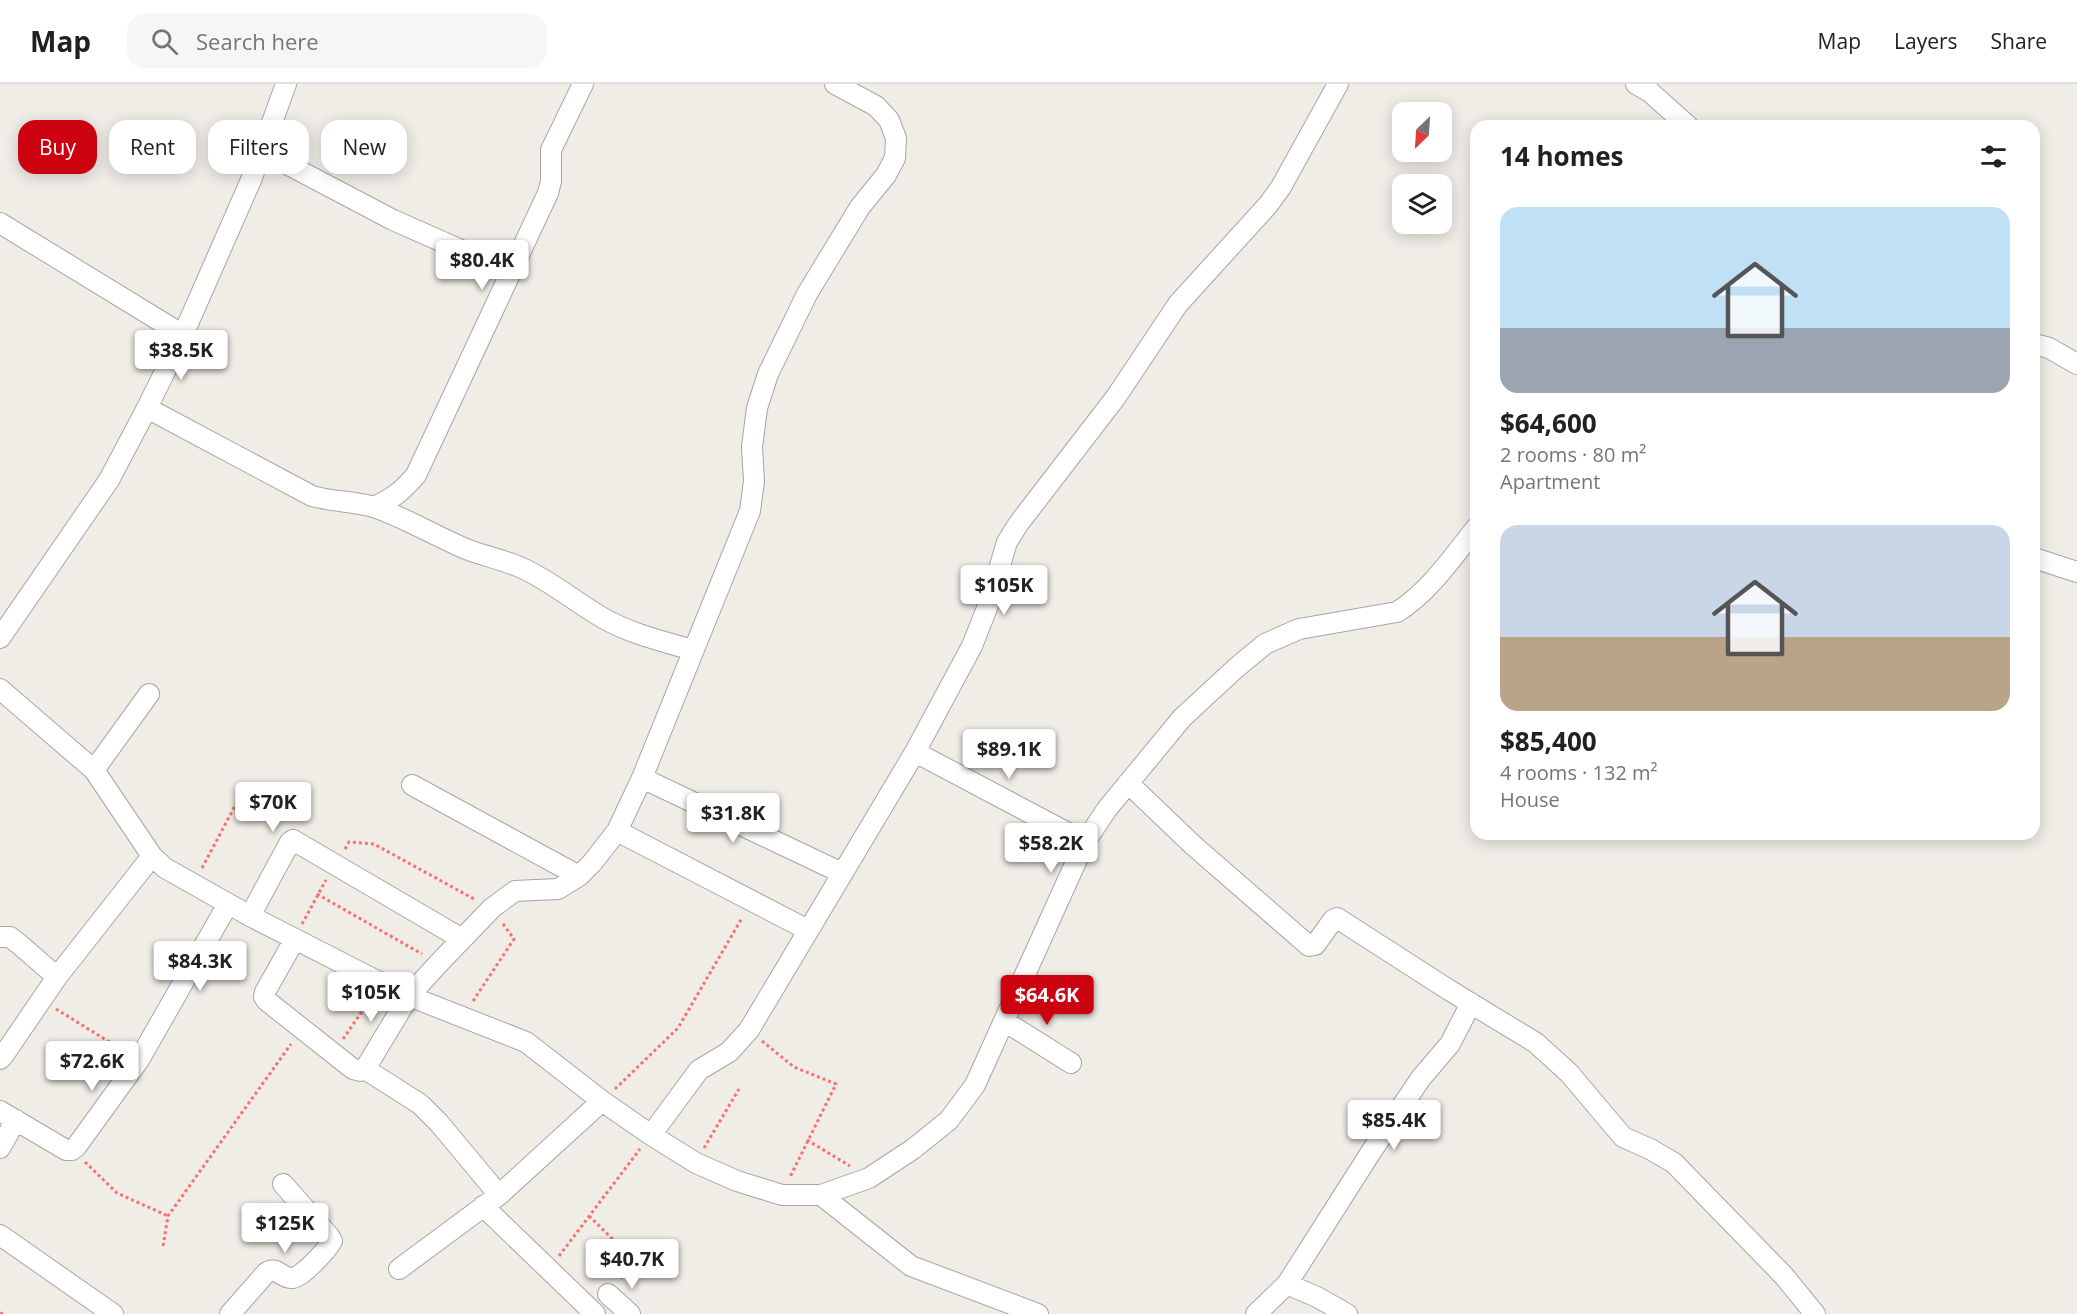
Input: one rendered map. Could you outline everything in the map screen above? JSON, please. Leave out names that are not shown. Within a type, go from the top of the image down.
[{"type":"street","points":[[273,120],[286,84]]},
{"type":"street","points":[[374,507],[391,500],[405,489],[416,475],[548,193],[554,139],[583,84]]},
{"type":"street","points":[[295,939],[264,997],[333,1053],[360,1071],[365,1069],[409,996],[492,908],[515,891],[558,889],[579,876],[617,831],[642,778],[750,511],[754,481],[752,447],[757,408],[768,374],[807,294],[860,207],[886,175],[895,158],[896,138],[889,120],[876,106],[835,84]]},
{"type":"street","points":[[651,1135],[699,1070],[729,1052],[749,1030],[915,752],[972,646],[989,603],[1007,542],[1019,523],[1116,397],[1178,304],[1268,205],[1281,187],[1338,84]]},
{"type":"street","points":[[1647,87],[1682,120]]},
{"type":"street","points":[[0,638],[109,480],[183,335],[252,174]]},
{"type":"street","points":[[306,174],[393,220],[511,272]]},
{"type":"street","points":[[0,223],[183,335]]},
{"type":"street","points":[[2040,346],[2049,348],[2077,364]]},
{"type":"street","points":[[147,408],[312,496],[374,507],[467,549],[522,568],[547,581],[603,618],[622,627],[643,636],[693,650]]},
{"type":"street","points":[[0,689],[94,770],[152,856],[165,868],[250,916],[381,983],[462,1018],[526,1042],[602,1101],[651,1135],[696,1162],[737,1181],[782,1195],[821,1195],[869,1178],[914,1149],[949,1120],[975,1085],[1085,842],[1107,809],[1182,718],[1265,644],[1299,629],[1396,612],[1409,604],[1426,588],[1470,535]]},
{"type":"street","points":[[2040,560],[2077,572]]},
{"type":"street","points":[[94,770],[149,694]]},
{"type":"street","points":[[915,752],[1085,842]]},
{"type":"street","points":[[642,778],[842,873]]},
{"type":"street","points":[[1128,783],[1194,846],[1310,946],[1315,945],[1333,920],[1337,918],[1471,1004],[1522,1033],[1557,1061],[1623,1137],[1674,1163],[1776,1268],[1815,1314]]},
{"type":"street","points":[[412,785],[579,876]]},
{"type":"street","points":[[617,831],[808,930]]},
{"type":"street","points":[[250,916],[293,840],[462,939]]},
{"type":"street","points":[[1,1060],[57,977],[152,856]]},
{"type":"street","points":[[0,1148],[8,1115],[66,1150],[76,1147],[139,1060],[228,904]]},
{"type":"street","points":[[0,937],[10,938],[20,944],[57,977]]},
{"type":"street","points":[[1256,1314],[1287,1284],[1421,1078],[1450,1044],[1471,1004]]},
{"type":"street","points":[[1004,1021],[1071,1063]]},
{"type":"street","points":[[365,1069],[420,1104],[439,1123],[491,1200],[549,1270],[593,1313]]},
{"type":"street","points":[[399,1269],[491,1200],[602,1101]]},
{"type":"street","points":[[230,1314],[270,1270],[276,1270],[285,1276],[294,1278],[328,1248],[332,1241],[283,1184]]},
{"type":"street","points":[[821,1195],[911,1266],[1038,1314]]},
{"type":"street","points":[[0,1235],[113,1314]]},
{"type":"street","points":[[1287,1284],[1347,1314]]},
{"type":"street","points":[[608,1294],[630,1314]]},
{"type":"path","points":[[194,884],[245,787]]},
{"type":"path","points":[[336,864],[349,842],[374,844],[492,908],[513,939],[462,1018]]},
{"type":"path","points":[[295,939],[317,894],[438,964]]},
{"type":"path","points":[[602,1101],[678,1028],[752,900]]},
{"type":"path","points":[[333,1053],[381,983]]},
{"type":"path","points":[[41,1000],[139,1060]]},
{"type":"path","points":[[164,1246],[168,1216],[303,1028]]},
{"type":"path","points":[[749,1030],[794,1067],[836,1084],[782,1195]]},
{"type":"path","points":[[696,1162],[739,1089]]},
{"type":"path","points":[[549,1270],[651,1135]]},
{"type":"path","points":[[807,1140],[869,1178]]},
{"type":"path","points":[[72,1150],[117,1192],[168,1216]]},
{"type":"path","points":[[589,1216],[635,1261],[608,1294]]}]
